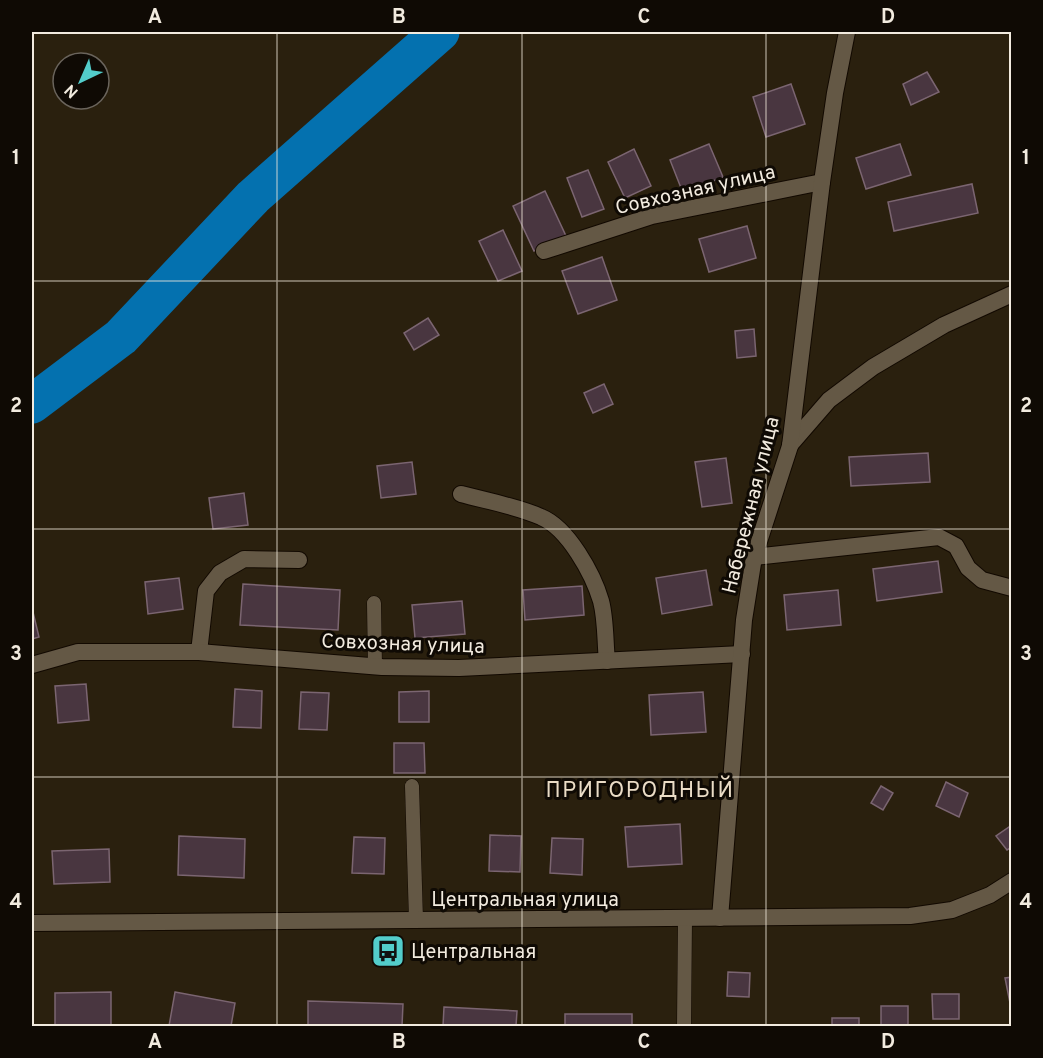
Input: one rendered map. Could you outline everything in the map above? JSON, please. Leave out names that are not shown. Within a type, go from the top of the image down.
[{"type":"street","name":"Набережная улица","points":[[720,918],[744,620],[754,557],[790,446],[822,182],[835,93],[847,32]]},
{"type":"street","name":"Совхозная улица","points":[[544,252],[652,216],[822,182]]},
{"type":"street","points":[[790,446],[829,400],[873,367],[944,325],[1011,294]]},
{"type":"street","points":[[461,494],[542,517],[557,528],[583,561],[601,602],[607,661]]},
{"type":"street","points":[[754,557],[939,537],[956,546],[968,568],[982,580],[1011,588]]},
{"type":"street","points":[[198,652],[206,591],[220,573],[244,559],[299,560]]},
{"type":"street","name":"Совхозная улица","points":[[32,665],[78,652],[198,652],[375,667],[459,668],[742,654]]},
{"type":"street","name":"Центральная улица","points":[[32,923],[910,916],[952,910],[990,895],[1011,881]]},
{"type":"lane","points":[[374,603],[375,667]]},
{"type":"lane","points":[[412,786],[416,920]]},
{"type":"lane","points":[[684,1026],[685,919]]},
{"type":"building","points":[[927,72],[939,92],[911,105],[903,84]]},
{"type":"building","points":[[791,84],[805,124],[766,137],[753,97]]},
{"type":"building","points":[[709,144],[723,177],[683,193],[670,160]]},
{"type":"building","points":[[900,144],[911,175],[866,189],[856,158]]},
{"type":"building","points":[[634,149],[651,186],[625,198],[608,162]]},
{"type":"building","points":[[588,170],[604,209],[582,217],[567,178]]},
{"type":"building","points":[[972,184],[978,213],[894,231],[888,202]]},
{"type":"building","points":[[545,191],[566,236],[534,251],[513,206]]},
{"type":"building","points":[[747,226],[756,258],[709,272],[699,239]]},
{"type":"building","points":[[503,230],[522,271],[498,281],[479,241]]},
{"type":"building","points":[[602,257],[617,300],[578,314],[562,271]]},
{"type":"building","points":[[428,318],[439,335],[414,350],[404,333]]},
{"type":"building","points":[[754,329],[756,356],[737,358],[735,331]]},
{"type":"building","points":[[604,384],[613,404],[593,413],[584,393]]},
{"type":"building","points":[[928,453],[930,482],[851,486],[849,457]]},
{"type":"building","points":[[726,458],[732,503],[702,507],[695,462]]},
{"type":"building","points":[[412,462],[416,494],[381,498],[377,466]]},
{"type":"building","points":[[244,493],[248,525],[213,529],[209,498]]},
{"type":"building","points":[[938,561],[942,592],[877,601],[873,569]]},
{"type":"building","points":[[706,570],[712,605],[662,614],[656,578]]},
{"type":"building","points":[[179,578],[183,609],[148,614],[145,582]]},
{"type":"building","points":[[243,584],[340,590],[338,630],[240,625]]},
{"type":"building","points":[[582,586],[584,615],[525,620],[523,590]]},
{"type":"building","points":[[838,590],[841,625],[787,630],[784,595]]},
{"type":"building","points":[[462,601],[465,634],[415,638],[412,605]]},
{"type":"building","points":[[32,608],[39,637],[32,639]]},
{"type":"building","points":[[86,684],[89,720],[58,723],[55,686]]},
{"type":"building","points":[[235,689],[262,691],[261,728],[233,727]]},
{"type":"building","points":[[429,691],[429,722],[399,722],[399,692]]},
{"type":"building","points":[[301,692],[329,693],[327,730],[299,729]]},
{"type":"building","points":[[703,692],[706,732],[651,735],[649,695]]},
{"type":"building","points":[[394,743],[424,743],[425,773],[394,773]]},
{"type":"building","points":[[946,782],[968,793],[959,817],[936,806]]},
{"type":"building","points":[[881,786],[893,793],[883,810],[871,803]]},
{"type":"building","points":[[680,824],[682,864],[628,867],[625,827]]},
{"type":"building","points":[[1012,825],[1012,847],[1007,850],[996,836]]},
{"type":"building","points":[[490,835],[521,836],[520,872],[489,871]]},
{"type":"building","points":[[179,836],[245,839],[244,878],[178,875]]},
{"type":"building","points":[[354,837],[385,838],[384,874],[352,873]]},
{"type":"building","points":[[552,838],[583,839],[582,875],[550,873]]},
{"type":"building","points":[[109,849],[110,882],[54,884],[52,851]]},
{"type":"building","points":[[728,972],[750,973],[749,997],[727,996]]},
{"type":"building","points":[[1012,977],[1012,1013],[1005,978]]},
{"type":"building","points":[[111,992],[111,1026],[55,1026],[55,993]]},
{"type":"building","points":[[175,992],[235,1003],[231,1026],[169,1026]]},
{"type":"building","points":[[932,994],[959,994],[959,1019],[933,1019]]},
{"type":"building","points":[[308,1001],[403,1004],[402,1026],[308,1026]]},
{"type":"building","points":[[881,1006],[908,1006],[908,1026],[881,1026]]},
{"type":"building","points":[[444,1007],[517,1011],[516,1026],[443,1026]]},
{"type":"building","points":[[565,1014],[632,1014],[632,1026],[565,1026]]},
{"type":"building","points":[[832,1018],[859,1018],[859,1026],[832,1026]]},
{"type":"waterway","points":[[32,404],[121,337],[253,197],[440,32]]},
{"type":"place","name":"Центральная","points":[[388,951]]},
{"type":"district","name":"ПРИГОРОДНЫЙ","points":[[640,789]]}]
